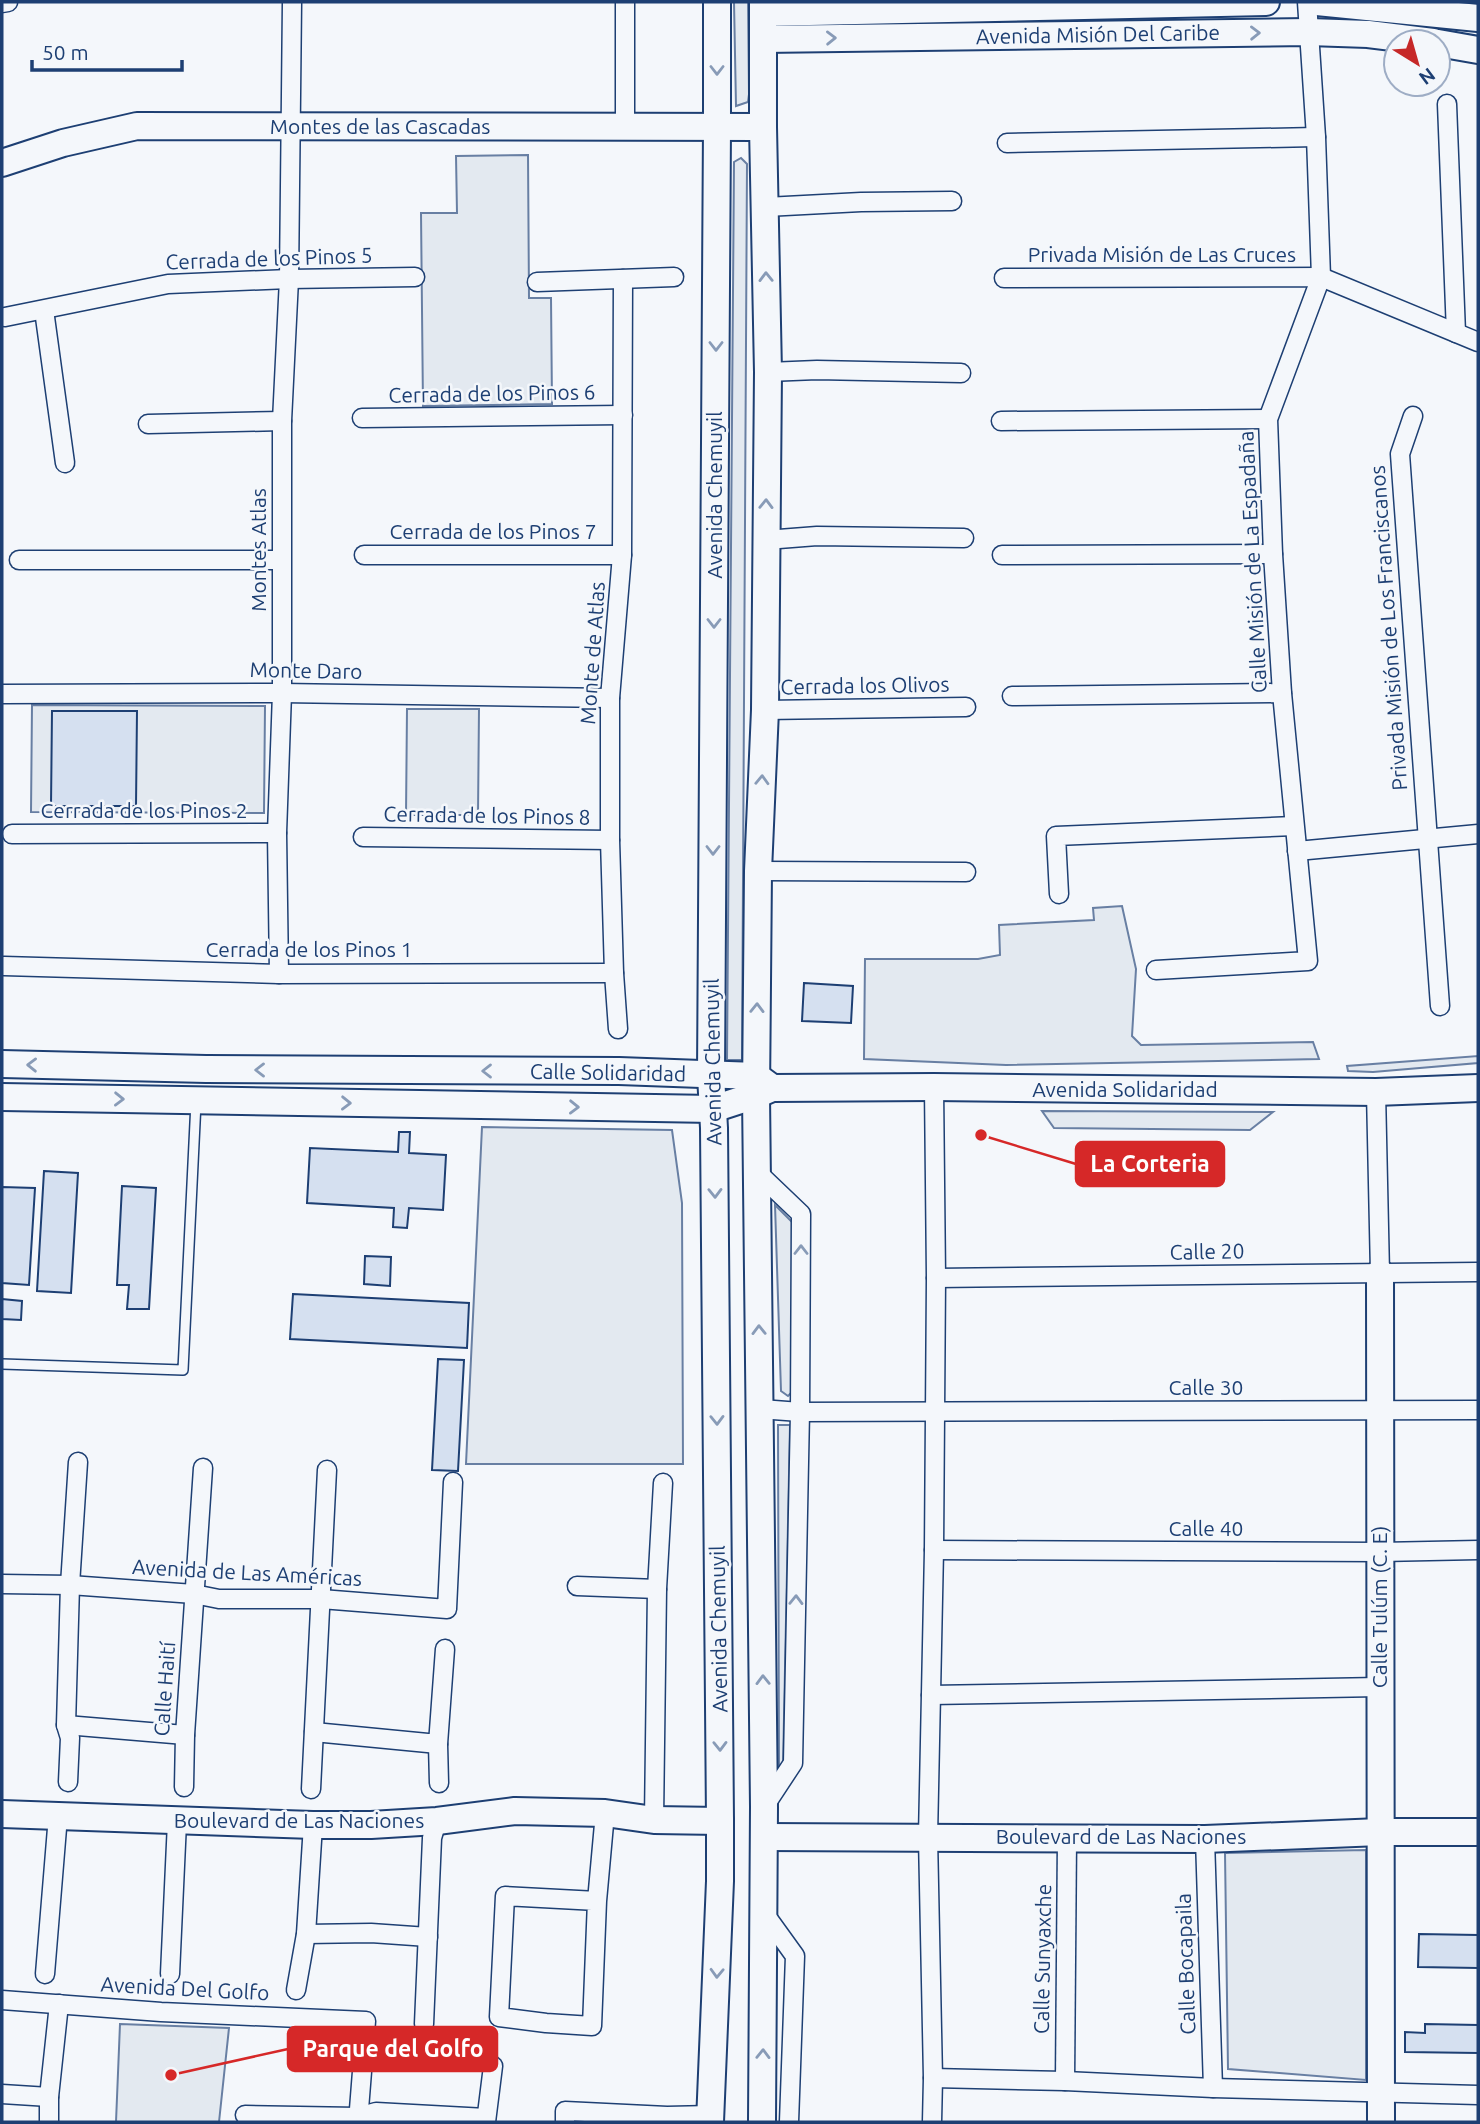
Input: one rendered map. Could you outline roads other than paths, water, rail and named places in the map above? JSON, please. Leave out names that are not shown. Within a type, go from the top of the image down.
[{"type":"main road","name":"Avenida Chemuyil","points":[[711,2119],[720,1881],[711,1076],[717,2]]},
{"type":"main road","name":"Avenida Misión Del Caribe","points":[[763,7],[1266,2]]},
{"type":"main road","points":[[1317,2],[1478,18]]},
{"type":"main road","name":"Avenida Chemuyil","points":[[762,2122],[765,1913],[756,1171],[761,1086],[758,871],[765,710],[768,372],[763,7]]},
{"type":"main road","name":"Avenida Misión Del Caribe","points":[[763,39],[1309,32],[1382,36]]},
{"type":"main road","points":[[1452,45],[1478,50]]},
{"type":"main road","name":"Montes de las Cascadas","points":[[2,163],[63,143],[138,126],[763,127]]},
{"type":"main road","name":"Calle Solidaridad","points":[[2,1064],[220,1069],[619,1072],[711,1076],[761,1086]]},
{"type":"main road","name":"Calle Solidaridad","points":[[2,1097],[713,1109],[761,1086]]},
{"type":"main road","name":"Avenida Solidaridad","points":[[761,1086],[1376,1092],[1478,1088]]},
{"type":"main road","name":"Calle Tulúm (C. E)","points":[[1380,1273],[1381,2122]]},
{"type":"main road","name":"Boulevard de Las Naciones","points":[[2,1814],[177,1822],[371,1825],[437,1821],[515,1811],[605,1813],[654,1820],[720,1821]]},
{"type":"main road","name":"Boulevard de Las Naciones","points":[[764,1837],[1205,1839],[1380,1832],[1478,1832]]},
{"type":"street","points":[[2,4],[8,2]]},
{"type":"street","name":"Montes Atlas","points":[[279,974],[276,833],[282,693],[282,421],[289,279],[292,2]]},
{"type":"street","points":[[625,2],[625,127]]},
{"type":"street","name":"Calle Misión de La Espadaña","points":[[1156,970],[1308,961],[1282,693],[1268,419],[1321,276],[1307,2]]},
{"type":"street","points":[[1168,3],[1169,34]]},
{"type":"street","points":[[1447,104],[1456,333]]},
{"type":"street","points":[[1007,143],[1316,137]]},
{"type":"street","points":[[766,207],[951,201]]},
{"type":"street","points":[[1321,276],[1478,341]]},
{"type":"street","name":"Privada Misión de Las Cruces","points":[[1004,278],[1321,276]]},
{"type":"street","name":"Cerrada de los Pinos 5","points":[[5,317],[168,284],[415,277]]},
{"type":"street","points":[[537,282],[674,277]]},
{"type":"street","name":"Monte de Atlas","points":[[618,1029],[610,840],[610,698],[622,555],[623,279]]},
{"type":"street","points":[[44,310],[65,463]]},
{"type":"street","points":[[768,372],[817,370],[961,373]]},
{"type":"street","name":"Cerrada de los Pinos 6","points":[[362,418],[623,415]]},
{"type":"street","name":"Privada Misión de Los Franciscanos","points":[[1413,416],[1400,454],[1440,1006]]},
{"type":"street","points":[[1001,421],[1268,419]]},
{"type":"street","points":[[148,424],[282,421]]},
{"type":"street","points":[[766,540],[817,536],[964,538]]},
{"type":"street","points":[[1002,555],[1273,554]]},
{"type":"street","name":"Cerrada de los Pinos 7","points":[[364,555],[622,555]]},
{"type":"street","points":[[19,560],[281,560]]},
{"type":"street","name":"Monte Daro","points":[[2,694],[282,693],[610,698]]},
{"type":"street","points":[[1012,696],[1282,693]]},
{"type":"street","name":"Cerrada los Olivos","points":[[765,710],[966,707]]},
{"type":"street","points":[[1059,894],[1056,836],[1294,826]]},
{"type":"street","name":"Cerrada de los Pinos 2","points":[[12,834],[276,833]]},
{"type":"street","points":[[1297,851],[1478,834]]},
{"type":"street","name":"Cerrada de los Pinos 8","points":[[363,837],[610,840]]},
{"type":"street","points":[[758,871],[966,872]]},
{"type":"street","name":"Cerrada de los Pinos 1","points":[[4,966],[279,974],[614,973]]},
{"type":"street","points":[[932,2122],[928,1837],[934,1550],[934,1087]]},
{"type":"street","name":"Calle Tulúm (C. E)","points":[[1376,1092],[1380,1273]]},
{"type":"street","points":[[756,1171],[801,1214],[793,1763],[764,1807]]},
{"type":"street","name":"Calle 20","points":[[936,1278],[1478,1272]]},
{"type":"street","name":"Calle 30","points":[[760,1409],[800,1412],[1478,1410]]},
{"type":"street","points":[[68,1782],[70,1738],[66,1725],[70,1585],[78,1462]]},
{"type":"street","name":"Calle Haití","points":[[184,1787],[203,1468]]},
{"type":"street","points":[[311,1789],[327,1470]]},
{"type":"street","name":"Avenida de Las Américas","points":[[2,1584],[70,1585],[194,1594],[219,1599],[321,1599],[447,1609],[453,1482]]},
{"type":"street","points":[[654,1820],[657,1589],[663,1483]]},
{"type":"street","name":"Calle 40","points":[[934,1550],[1478,1550]]},
{"type":"street","points":[[577,1586],[657,1589]]},
{"type":"street","points":[[439,1783],[438,1744],[445,1649]]},
{"type":"street","points":[[931,1695],[1380,1687]]},
{"type":"street","points":[[66,1725],[185,1735]]},
{"type":"street","points":[[314,1732],[438,1744]]},
{"type":"street","points":[[597,1901],[505,1896],[499,2017],[592,2026],[597,1901],[605,1813]]},
{"type":"street","points":[[45,1974],[58,1816]]},
{"type":"street","points":[[424,2024],[432,1838],[437,1821]]},
{"type":"street","points":[[170,1974],[177,1822]]},
{"type":"street","points":[[296,1990],[306,1934],[313,1825]]},
{"type":"street","name":"Calle Sunyaxche","points":[[1065,2081],[1067,1838]]},
{"type":"street","name":"Calle Bocapaila","points":[[1205,1839],[1213,2088]]},
{"type":"street","points":[[765,1913],[795,1956],[789,2122]]},
{"type":"street","points":[[306,1934],[371,1933],[428,1937]]},
{"type":"street","name":"Avenida Del Golfo","points":[[2,2000],[161,2012],[366,2021],[358,2120]]},
{"type":"street","points":[[49,2122],[49,2097],[59,2004]]},
{"type":"street","points":[[245,2115],[358,2120],[376,2112],[486,2120],[493,2066]]},
{"type":"street","points":[[933,2078],[1478,2095]]},
{"type":"street","points":[[2,2094],[49,2097]]},
{"type":"street","points":[[565,2122],[565,2110],[711,2119]]},
{"type":"lane","points":[[2,1364],[183,1370],[196,1101]]},
{"type":"place","name":"La Corteria","points":[[981,1135]]},
{"type":"place","name":"Parque del Golfo","points":[[171,2075]]}]
